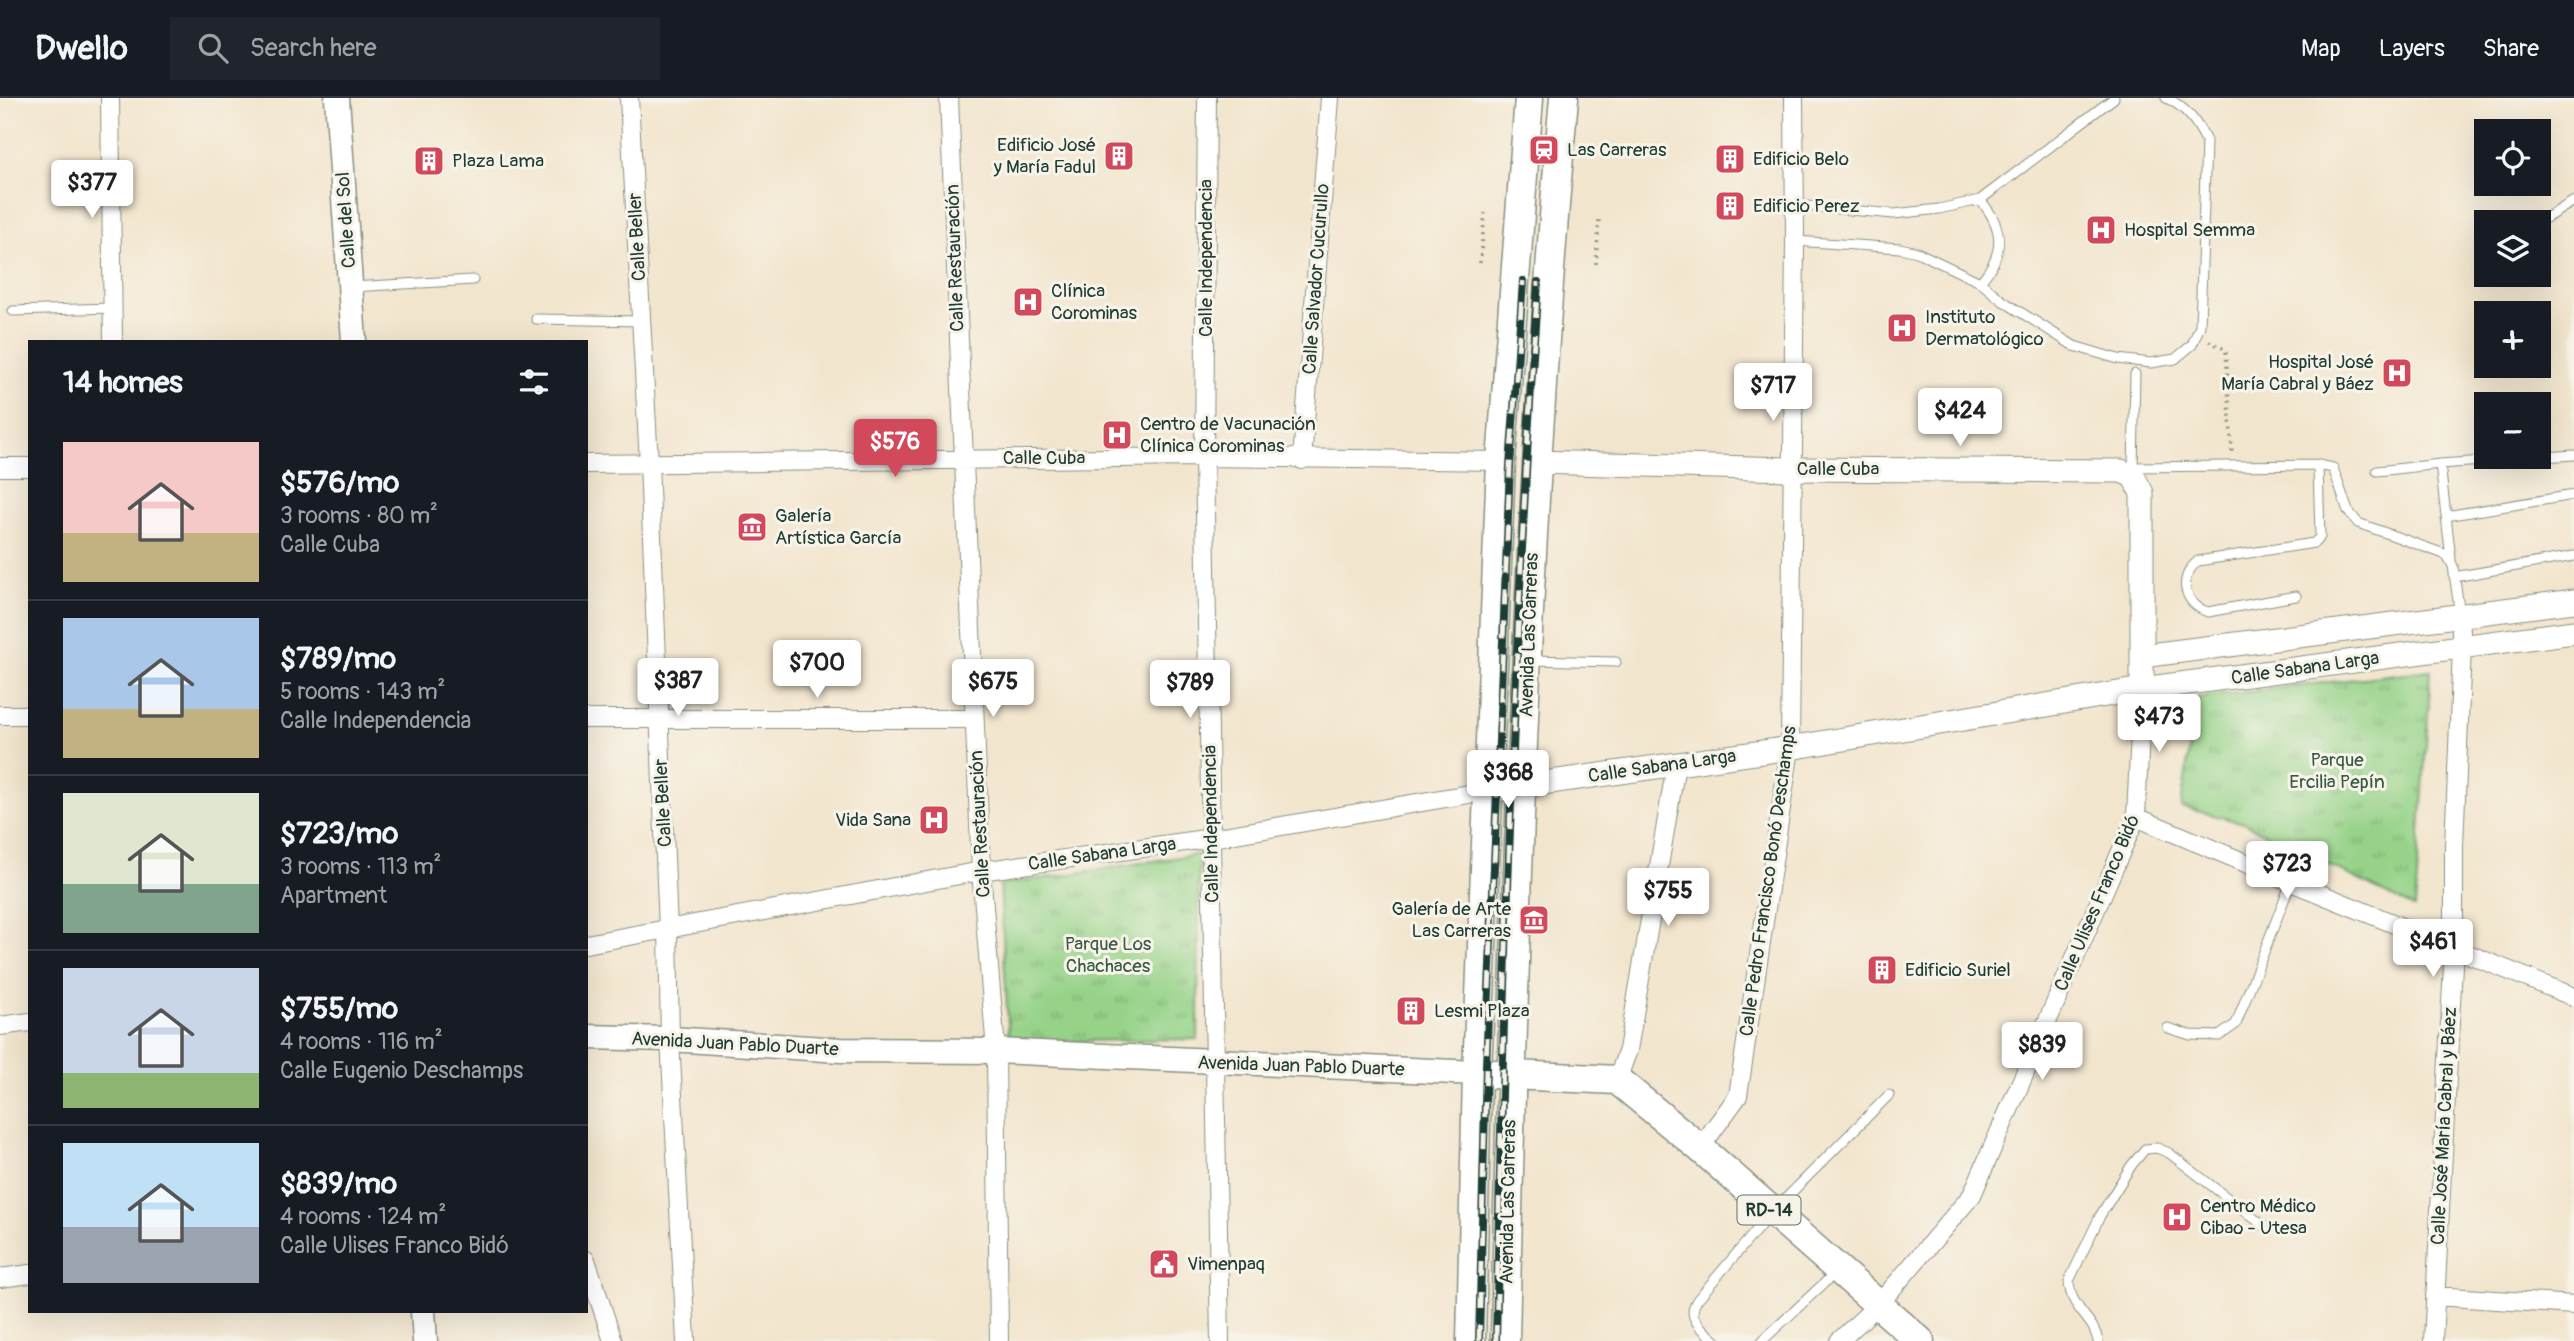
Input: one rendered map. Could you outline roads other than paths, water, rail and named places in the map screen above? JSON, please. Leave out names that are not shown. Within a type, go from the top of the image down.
[{"type":"main road","name":"Calle del Sol","points":[[337,98],[354,340]]},
{"type":"main road","name":"Avenida Las Carreras","points":[[1471,1341],[1477,1073],[1501,461],[1529,98]]},
{"type":"main road","name":"Avenida Las Carreras","points":[[1505,1341],[1511,1075],[1536,463],[1549,260],[1564,98]]},
{"type":"main road","name":"Avenida Juan Pablo Duarte","points":[[588,1037],[670,1039],[841,1050],[996,1051],[1617,1080]]},
{"type":"main road","name":"RD-14","points":[[1617,1080],[1700,1148],[1920,1341]]},
{"type":"main road","points":[[423,1313],[425,1341]]},
{"type":"street","points":[[110,98],[113,340]]},
{"type":"street","name":"Calle Beller","points":[[629,98],[649,463],[670,1039],[687,1341]]},
{"type":"street","name":"Calle Restauración","points":[[949,98],[981,871],[996,1051],[999,1341]]},
{"type":"street","name":"Calle Independencia","points":[[1207,98],[1204,457],[1220,1341]]},
{"type":"street","name":"Calle Salvador Cucurullo","points":[[1302,460],[1330,98]]},
{"type":"street","name":"Calle Pedro Francisco Bonó Deschamps","points":[[1700,1148],[1738,1096],[1790,748],[1794,98]]},
{"type":"street","name":"Calle Cuba","points":[[588,464],[1204,457],[1501,461]]},
{"type":"street","name":"Calle Cuba","points":[[1536,463],[1791,469],[2133,472]]},
{"type":"street","points":[[0,467],[28,467]]},
{"type":"street","points":[[2133,472],[2141,493],[2142,689]]},
{"type":"street","name":"Calle Sabana Larga","points":[[2142,656],[2574,601]]},
{"type":"street","name":"Calle José María Cabral y Báez","points":[[2433,1341],[2454,947],[2454,847],[2462,647],[2460,617]]},
{"type":"street","name":"Calle Sabana Larga","points":[[588,944],[981,871],[1212,838],[1487,791],[1790,748],[2142,689],[2574,632]]},
{"type":"street","name":"Calle Ulises Franco Bidó","points":[[1839,1341],[1879,1304],[1972,1195],[2137,817],[2142,689]]},
{"type":"street","points":[[0,715],[28,715]]},
{"type":"street","points":[[588,719],[974,719]]},
{"type":"street","points":[[1617,1080],[1628,1050],[1676,765]]},
{"type":"street","points":[[2137,817],[2574,996]]},
{"type":"street","points":[[0,1026],[28,1022]]},
{"type":"street","points":[[588,1266],[613,1341]]},
{"type":"street","points":[[0,1278],[28,1274]]},
{"type":"street","points":[[2435,1296],[2574,1305]]},
{"type":"lane","points":[[1795,205],[1894,214],[1939,209],[1980,200],[2114,98]]},
{"type":"lane","points":[[1795,241],[1900,248],[1917,252],[1980,282],[2003,301],[2074,346],[2118,359],[2164,362],[2185,353],[2197,336],[2200,326],[2206,141],[2192,116],[2166,98]]},
{"type":"lane","points":[[1980,200],[1997,226],[1999,241],[1997,257],[1980,282]]},
{"type":"lane","points":[[2551,215],[2574,201]]},
{"type":"lane","points":[[350,287],[473,280]]},
{"type":"lane","points":[[13,311],[112,308]]},
{"type":"lane","points":[[536,319],[641,321]]},
{"type":"lane","points":[[2135,374],[2133,472],[2233,466],[2318,465],[2333,468],[2348,511],[2358,523],[2442,552],[2451,561]]},
{"type":"lane","points":[[2377,471],[2574,455]]},
{"type":"lane","points":[[2440,464],[2460,617]]},
{"type":"lane","points":[[2296,596],[2208,612],[2190,602],[2186,580],[2192,566],[2198,561],[2314,543],[2320,537],[2318,465]]},
{"type":"lane","points":[[2446,516],[2574,495]]},
{"type":"lane","points":[[2454,577],[2574,556]]},
{"type":"lane","points":[[1528,660],[1616,662]]},
{"type":"lane","points":[[2168,1028],[2190,1035],[2220,1036],[2236,1024],[2291,882]]},
{"type":"lane","points":[[1716,1341],[1693,1319],[1694,1305],[1772,1212],[1889,1095]]},
{"type":"lane","points":[[2098,1341],[2097,1334],[2074,1304],[2069,1292],[2069,1281],[2100,1216],[2131,1166],[2145,1149],[2157,1148],[2169,1153],[2264,1226]]},
{"type":"lane","points":[[1762,1341],[1839,1270]]},
{"type":"railway","points":[[1479,1341],[1486,1066],[1510,466],[1523,281]]},
{"type":"railway","points":[[1496,1341],[1516,679],[1538,282]]},
{"type":"place","name":"Las Carreras","points":[[1544,150]]},
{"type":"place","name":"Edificio José y María Fadul","points":[[1119,156]]},
{"type":"place","name":"Edificio Belo","points":[[1730,159]]},
{"type":"place","name":"Plaza Lama","points":[[429,161]]},
{"type":"place","name":"Edificio Perez","points":[[1730,206]]},
{"type":"place","name":"Hospital Semma","points":[[2101,230]]},
{"type":"place","name":"Clínica Corominas","points":[[1028,302]]},
{"type":"place","name":"Instituto Dermatológico","points":[[1902,328]]},
{"type":"place","name":"Hospital José María Cabral y Báez","points":[[2397,373]]},
{"type":"place","name":"Centro de Vacunación Clínica Corominas","points":[[1117,435]]},
{"type":"place","name":"Galería Artística García","points":[[752,527]]},
{"type":"place","name":"Vida Sana","points":[[934,820]]},
{"type":"place","name":"Galería de Arte Las Carreras","points":[[1534,920]]},
{"type":"place","name":"Edificio Suriel","points":[[1882,970]]},
{"type":"place","name":"Lesmi Plaza","points":[[1411,1011]]},
{"type":"place","name":"Centro Médico Cibao - Utesa","points":[[2177,1217]]},
{"type":"place","name":"Vimenpaq","points":[[1164,1264]]},
{"type":"park label","name":"Parque Ercilia Pepín","points":[[2337,771]]},
{"type":"park label","name":"Parque Los Chachaces","points":[[1108,955]]}]
